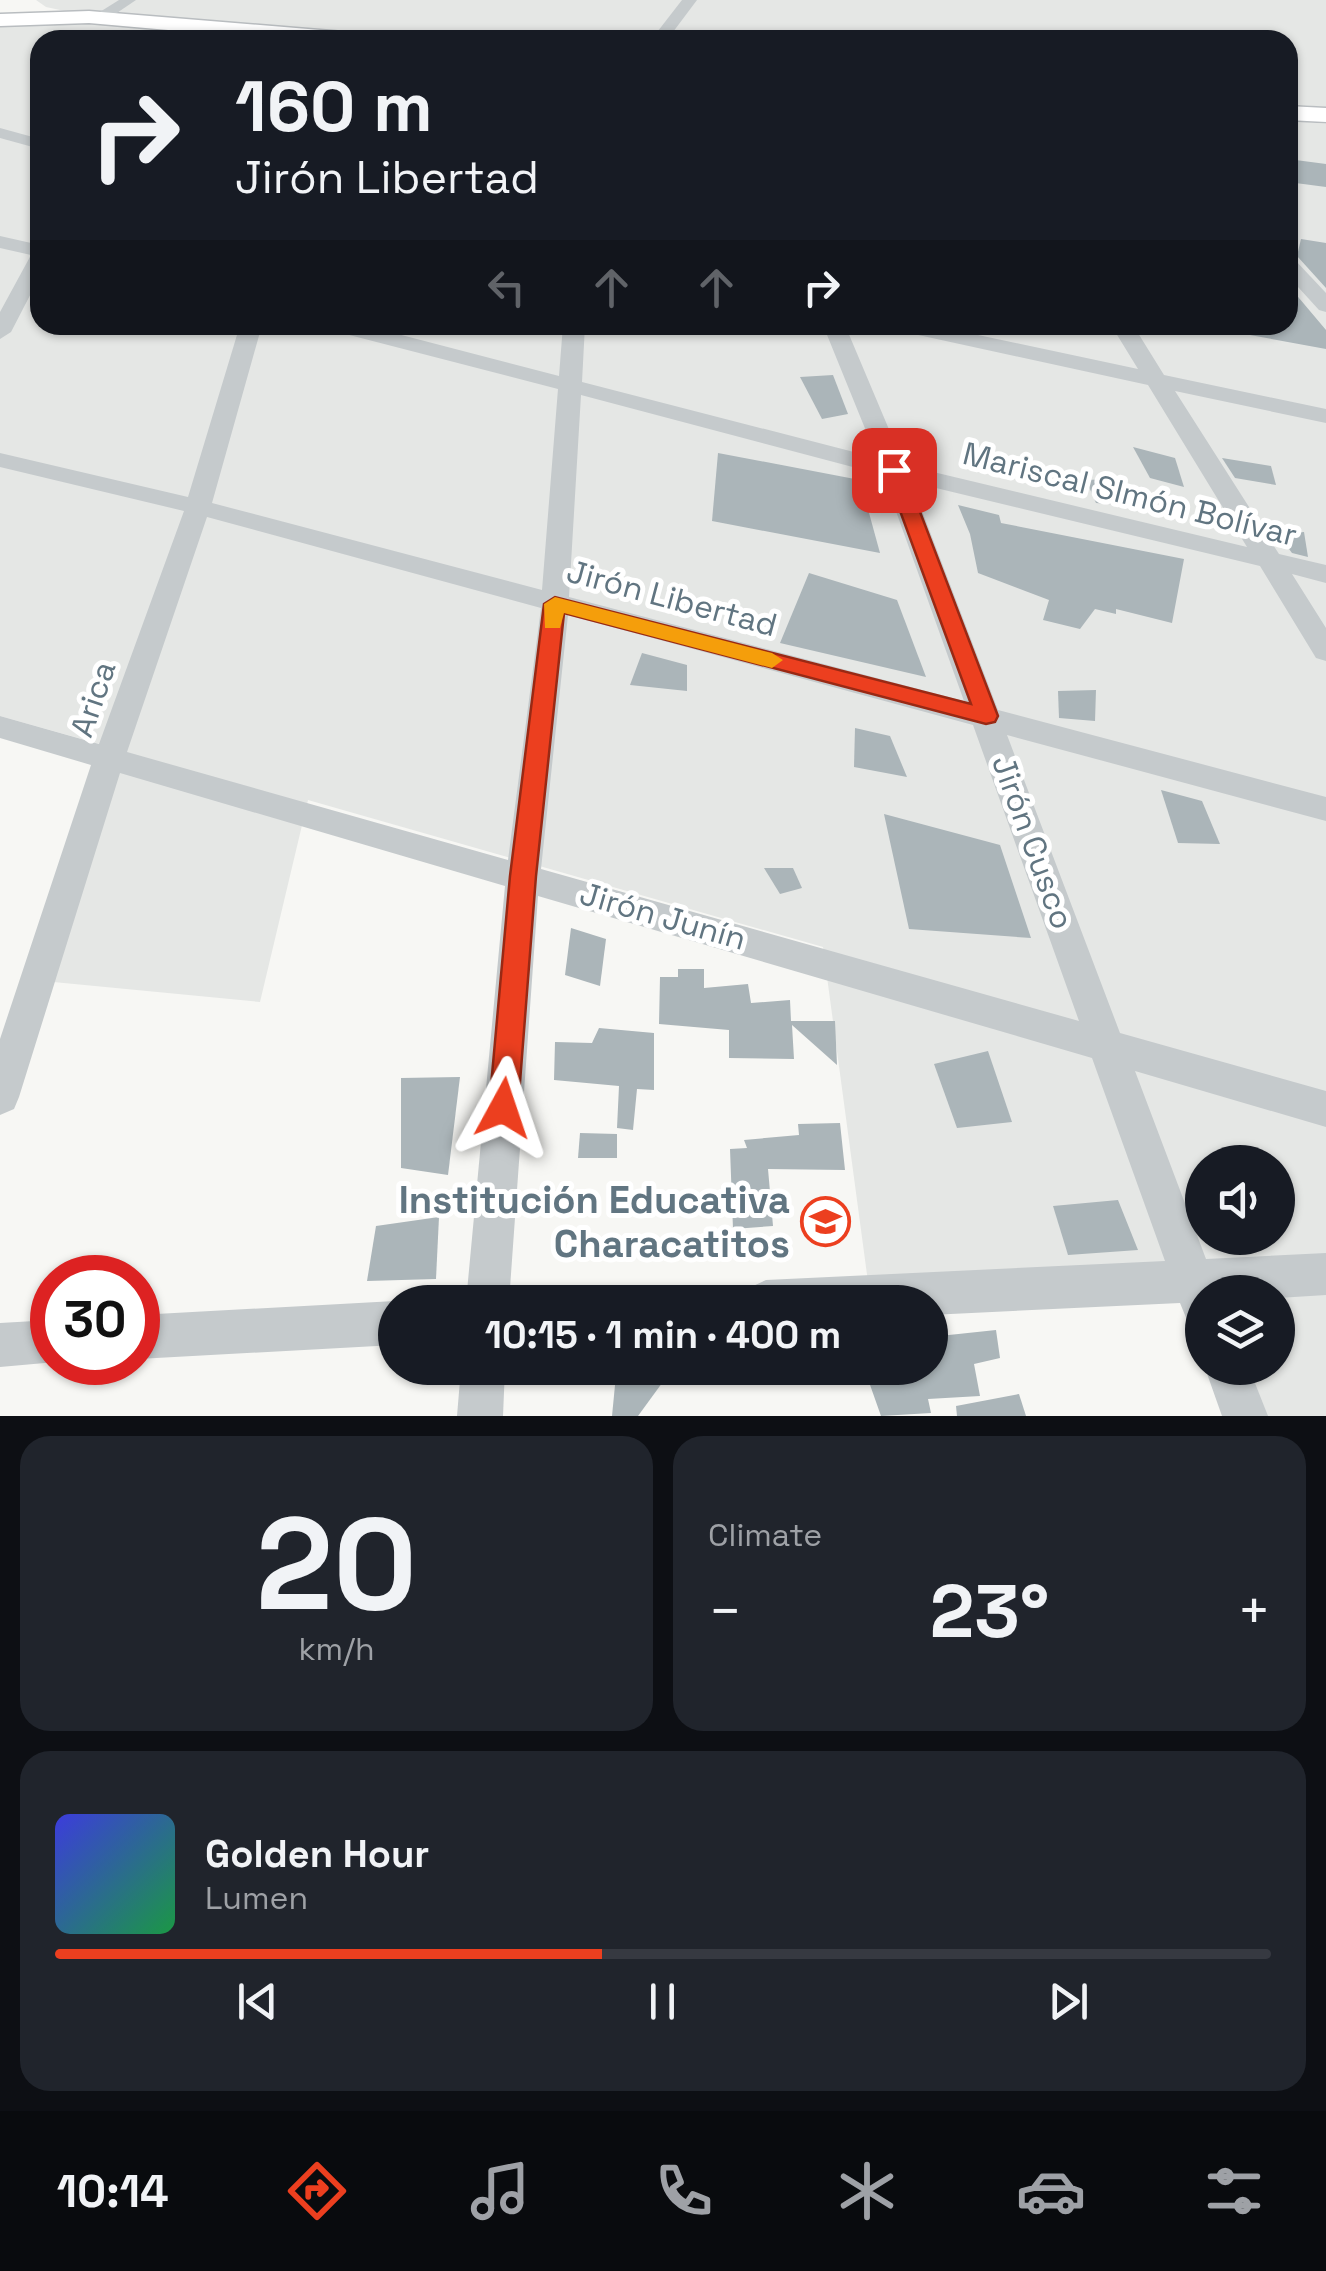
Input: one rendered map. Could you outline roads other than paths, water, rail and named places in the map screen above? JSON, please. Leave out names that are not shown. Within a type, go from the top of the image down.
[{"type":"highway","points":[[10,4],[95,18],[234,30]]},
{"type":"highway","points":[[0,20],[22,11],[10,4]]},
{"type":"highway","points":[[0,20],[95,18]]},
{"type":"highway","points":[[1298,113],[1326,116]]},
{"type":"street","points":[[95,18],[129,0]]},
{"type":"street","points":[[668,30],[690,0]]},
{"type":"street","points":[[184,30],[191,26]]},
{"type":"street","points":[[0,133],[30,141]]},
{"type":"street","points":[[0,242],[30,251]]},
{"type":"street","points":[[0,332],[30,274]]},
{"type":"street","points":[[1308,289],[1326,306]]},
{"type":"street","name":"Arica","points":[[0,1097],[110,758],[198,507],[248,335]]},
{"type":"street","name":"Mariscal SImón Bolívar","points":[[377,335],[894,470],[1326,574]]},
{"type":"street","points":[[488,1285],[523,876],[555,604],[574,335]]},
{"type":"street","name":"Jirón Cusco","points":[[838,335],[894,470],[1192,1275]]},
{"type":"street","points":[[945,335],[1326,416]]},
{"type":"street","points":[[1128,335],[1326,651]]},
{"type":"street","name":"Jirón Libertad","points":[[0,460],[198,507],[1326,809]]},
{"type":"street","name":"Jirón Junín","points":[[0,727],[1326,1108]]},
{"type":"street","points":[[1295,1278],[1326,1274]]},
{"type":"street","points":[[948,1298],[1185,1292]]},
{"type":"street","points":[[160,1337],[378,1324]]},
{"type":"street","points":[[0,1345],[30,1343]]},
{"type":"street","points":[[480,1416],[482,1385]]},
{"type":"street","points":[[1234,1385],[1246,1416]]},
{"type":"place","name":"Institución Educativa Characatitos","points":[[825,1222]]}]
